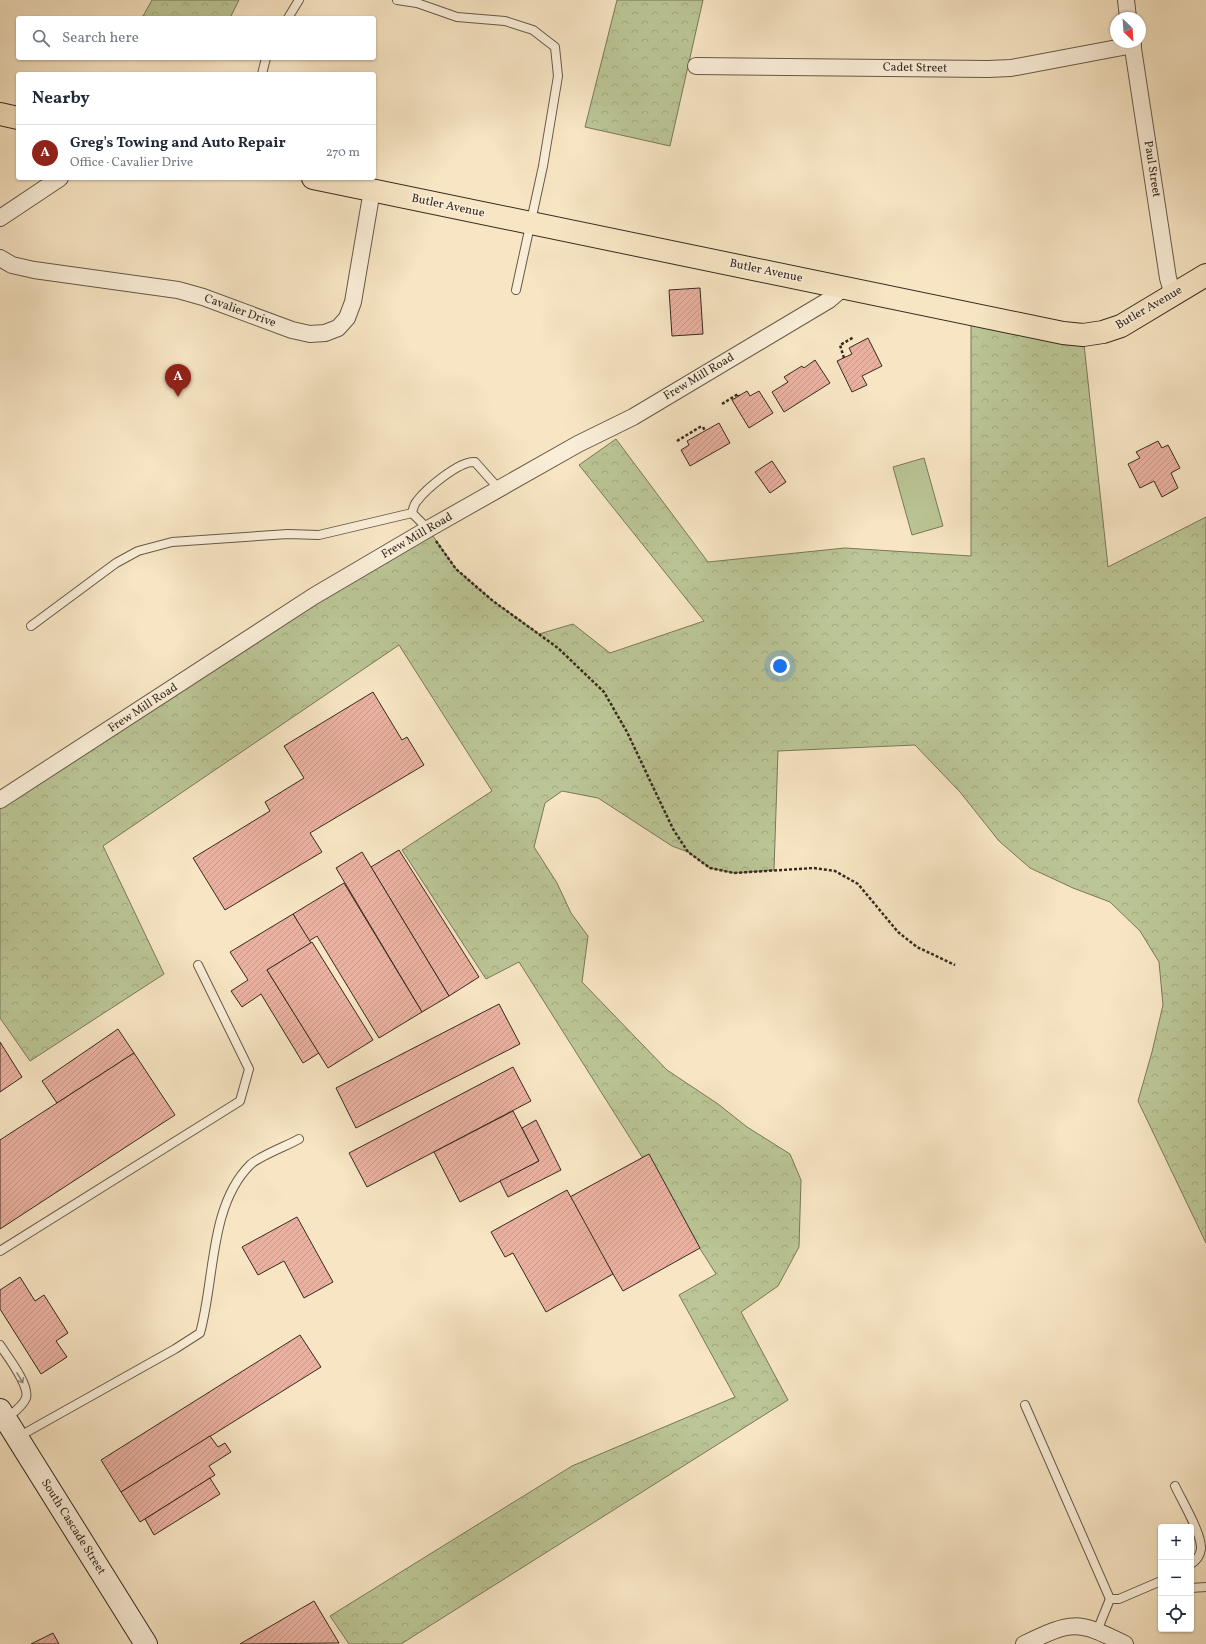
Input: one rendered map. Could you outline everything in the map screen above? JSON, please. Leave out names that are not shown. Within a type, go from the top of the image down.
[{"type":"main road","points":[[0,114],[16,118]]},
{"type":"main road","name":"Butler Avenue","points":[[323,180],[1063,333],[1083,335],[1102,332],[1121,326],[1206,275]]},
{"type":"street","points":[[1126,0],[1127,12]]},
{"type":"street","name":"Cadet Street","points":[[696,66],[988,70],[1011,68],[1112,48]]},
{"type":"street","name":"Paul Street","points":[[1133,48],[1168,278],[1173,295]]},
{"type":"street","points":[[0,218],[57,180]]},
{"type":"street","name":"Cavalier Drive","points":[[0,258],[12,265],[34,270],[178,290],[203,297],[292,330],[310,334],[325,333],[338,328],[347,318],[353,302],[372,190]]},
{"type":"street","name":"Frew Mill Road","points":[[0,800],[314,596],[578,444],[633,417],[829,300],[843,288]]},
{"type":"street","name":"South Cascade Street","points":[[3,1414],[146,1644]]},
{"type":"street","points":[[1024,1644],[1051,1631],[1065,1627],[1080,1626],[1097,1631],[1125,1644]]},
{"type":"lane","points":[[289,16],[299,0]]},
{"type":"lane","points":[[398,0],[417,3],[457,17],[505,21],[533,30],[555,47],[558,76],[543,166],[516,290]]},
{"type":"lane","points":[[262,72],[266,60]]},
{"type":"lane","points":[[412,513],[416,502],[452,470],[469,462],[475,462],[499,489]]},
{"type":"lane","points":[[412,513],[428,529]]},
{"type":"lane","points":[[30,626],[116,563],[138,551],[172,542],[288,534],[319,535],[412,513]]},
{"type":"lane","points":[[0,1250],[240,1101],[249,1069],[198,965]]},
{"type":"lane","points":[[18,1438],[175,1349],[200,1333],[206,1313],[214,1243],[231,1190],[251,1164],[299,1139]]},
{"type":"lane","points":[[0,1344],[26,1387],[26,1398],[21,1405],[3,1414]]},
{"type":"lane","points":[[1025,1404],[1110,1599],[1097,1631]]},
{"type":"lane","points":[[1175,1486],[1200,1539],[1201,1551],[1196,1562],[1194,1563]]},
{"type":"lane","points":[[1110,1599],[1119,1599],[1158,1582]]},
{"type":"lane","points":[[1149,1586],[1158,1587]]},
{"type":"lane","points":[[1194,1588],[1206,1587]]},
{"type":"path","points":[[844,358],[840,344],[854,337]]},
{"type":"path","points":[[722,404],[738,394],[739,396]]},
{"type":"path","points":[[677,441],[700,427],[702,427],[705,431]]},
{"type":"path","points":[[428,529],[456,569],[493,601],[558,648],[604,692],[627,732],[673,829],[688,852],[710,868],[734,873],[814,868],[835,871],[858,884],[898,932],[917,947],[955,965]]},
{"type":"green space","points":[[152,0],[239,0],[231,16],[143,16]]},
{"type":"green space","points":[[617,0],[703,0],[670,146],[585,127]]},
{"type":"green space","points":[[971,314],[1083,335],[1108,567],[1206,517],[1206,1243],[1138,1101],[1163,1005],[1159,962],[1140,931],[1110,902],[1073,888],[1030,868],[999,841],[960,792],[915,745],[778,751],[774,870],[734,873],[710,868],[688,852],[672,846],[598,798],[562,791],[545,803],[534,847],[557,883],[571,913],[588,936],[582,982],[667,1070],[718,1104],[747,1127],[790,1154],[801,1180],[799,1247],[778,1286],[741,1312],[788,1400],[401,1644],[349,1644],[330,1616],[572,1466],[735,1397],[679,1295],[716,1274],[519,962],[486,979],[402,850],[492,791],[399,645],[103,846],[164,974],[30,1061],[0,1018],[0,800],[428,529],[456,569],[493,601],[539,634],[573,624],[610,653],[704,621],[579,465],[616,439],[708,562],[845,548],[971,556]]},
{"type":"green space","points":[[924,458],[943,526],[912,535],[893,467]]},
{"type":"building","points":[[700,288],[703,334],[672,336],[669,290]]},
{"type":"building","points":[[868,338],[882,366],[862,376],[867,385],[852,392],[837,361],[852,354],[849,348]]},
{"type":"building","points":[[815,360],[830,383],[784,412],[772,392],[788,382],[784,377],[802,366],[804,368]]},
{"type":"building","points":[[747,391],[750,396],[759,391],[773,413],[749,428],[732,400]]},
{"type":"building","points":[[719,423],[730,443],[690,466],[681,450],[689,445],[687,441]]},
{"type":"building","points":[[1158,441],[1162,448],[1168,445],[1180,468],[1171,473],[1178,488],[1162,497],[1154,481],[1140,488],[1128,464],[1140,458],[1136,452]]},
{"type":"building","points":[[772,461],[786,482],[770,493],[755,472]]},
{"type":"building","points":[[373,692],[402,740],[407,737],[424,765],[310,833],[322,852],[225,910],[193,858],[270,811],[265,802],[304,778],[284,746]]},
{"type":"building","points":[[399,850],[479,977],[449,996],[371,867]]},
{"type":"building","points":[[362,852],[449,996],[422,1012],[336,868]]},
{"type":"building","points":[[344,883],[422,1012],[379,1038],[317,936],[309,941],[293,914]]},
{"type":"building","points":[[293,914],[311,943],[267,970],[319,1053],[303,1063],[261,994],[242,1007],[231,991],[248,980],[230,952]]},
{"type":"building","points":[[312,942],[373,1040],[328,1068],[267,970]]},
{"type":"building","points":[[499,1004],[520,1044],[356,1128],[336,1088]]},
{"type":"building","points":[[118,1029],[134,1053],[57,1103],[42,1081]]},
{"type":"building","points":[[0,1042],[22,1077],[0,1092]]},
{"type":"building","points":[[134,1053],[175,1115],[0,1229],[0,1140]]},
{"type":"building","points":[[513,1067],[531,1101],[367,1187],[349,1153]]},
{"type":"building","points":[[513,1111],[539,1161],[460,1202],[434,1152]]},
{"type":"building","points":[[536,1120],[561,1170],[508,1197],[500,1181],[539,1161],[522,1128]]},
{"type":"building","points":[[649,1154],[700,1248],[623,1291],[568,1198]]},
{"type":"building","points":[[567,1190],[613,1274],[546,1312],[513,1253],[505,1257],[491,1232]]},
{"type":"building","points":[[297,1217],[333,1282],[304,1298],[284,1261],[258,1275],[242,1247]]},
{"type":"building","points":[[20,1277],[35,1301],[44,1295],[68,1333],[56,1341],[67,1357],[41,1374],[0,1309],[0,1290]]},
{"type":"building","points":[[300,1335],[321,1367],[121,1492],[101,1460]]},
{"type":"building","points":[[210,1436],[218,1447],[225,1443],[231,1452],[209,1466],[215,1475],[140,1522],[121,1492]]},
{"type":"building","points":[[210,1478],[220,1494],[154,1535],[145,1519]]},
{"type":"building","points":[[314,1601],[339,1643],[240,1644]]},
{"type":"building","points":[[53,1633],[59,1644],[31,1644]]},
{"type":"place","name":"Greg's Towing and Auto Repair","points":[[178,397]]}]
